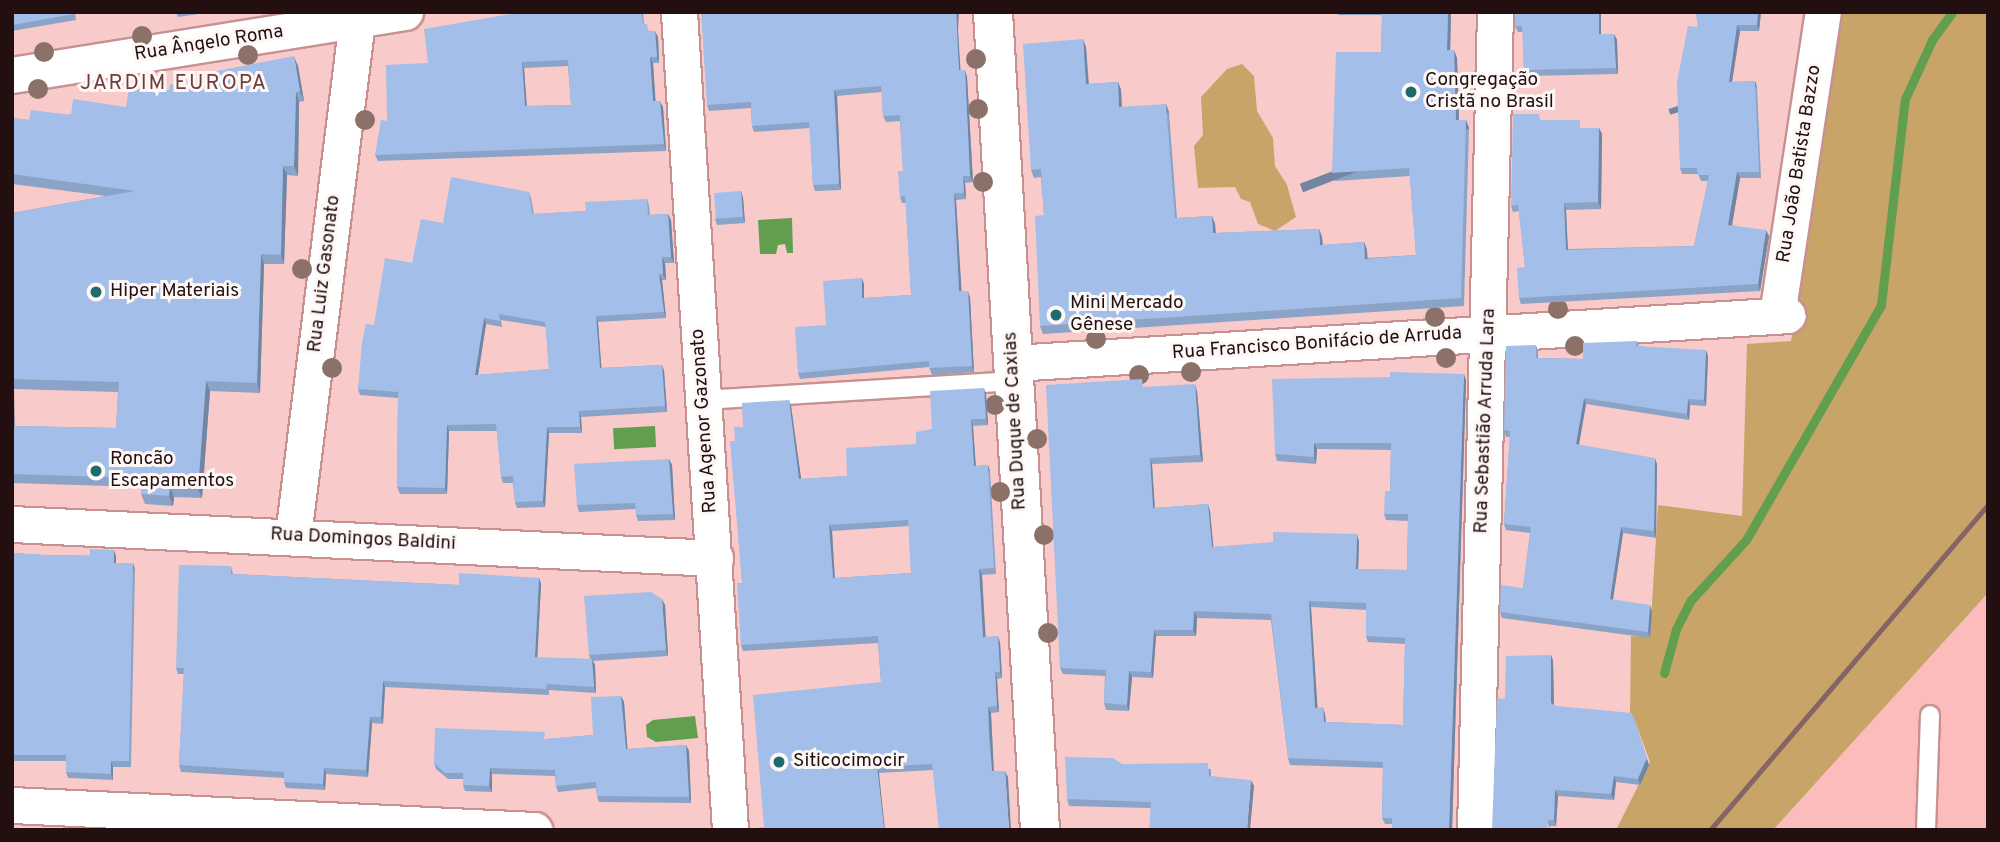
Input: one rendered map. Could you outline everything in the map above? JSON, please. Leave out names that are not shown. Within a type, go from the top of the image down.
[{"type":"main road","name":"Rua Duque de Caxias","points":[[993,12],[1040,830]]},
{"type":"street","name":"Rua Ângelo Roma","points":[[12,75],[357,16],[405,12]]},
{"type":"street","name":"Rua Agenor Gazonato","points":[[679,12],[730,830]]},
{"type":"street","name":"Rua Sebastião Arruda Lara","points":[[1475,830],[1495,12]]},
{"type":"street","name":"Rua João Batista Bazzo","points":[[1782,315],[1823,12]]},
{"type":"street","name":"Rua Luiz Gasonato","points":[[293,536],[357,16]]},
{"type":"street","name":"Rua Francisco Bonifácio de Arruda","points":[[1014,372],[1488,333],[1782,315]]},
{"type":"street","name":"Rua Domingos Baldini","points":[[12,524],[715,558]]},
{"type":"street","points":[[12,805],[534,830]]},
{"type":"lane","name":"Rua Francisco Bonifácio de Arruda","points":[[704,400],[1014,372]]},
{"type":"lane","points":[[1926,830],[1930,715]]},
{"type":"shaded area","points":[[1842,12],[1988,12],[1988,593],[1773,830],[1616,830],[1650,762],[1634,718],[1630,717],[1631,636],[1650,637],[1658,505],[1742,516],[1747,344],[1791,341]]},
{"type":"shaded area","points":[[1242,64],[1254,76],[1257,111],[1273,138],[1275,166],[1287,185],[1296,217],[1275,231],[1258,224],[1250,202],[1241,199],[1235,187],[1198,188],[1194,146],[1203,135],[1201,97],[1227,69]]},
{"type":"shaded area","points":[[792,218],[793,253],[787,253],[785,244],[778,245],[776,254],[760,254],[758,220]]},
{"type":"shaded area","points":[[655,426],[656,447],[614,449],[613,428]]},
{"type":"shaded area","points":[[1988,593],[1988,830],[1773,830]]},
{"type":"shaded area","points":[[695,716],[698,738],[656,742],[647,737],[646,725],[653,720]]},
{"type":"building","points":[[12,12],[74,12],[74,14],[12,25]]},
{"type":"building","points":[[641,12],[643,24],[647,24],[648,31],[655,31],[657,57],[650,57],[653,101],[660,101],[664,144],[375,155],[381,120],[387,121],[386,65],[428,63],[424,29],[511,14]],"holes":[[[568,60],[571,105],[525,106],[522,62]]]},
{"type":"building","points":[[701,12],[956,12],[959,70],[965,70],[970,176],[963,176],[964,193],[954,193],[959,291],[968,291],[972,366],[929,368],[929,361],[798,373],[795,327],[826,325],[823,281],[862,278],[862,298],[911,295],[905,196],[900,197],[898,171],[903,171],[900,115],[883,116],[881,86],[834,90],[839,184],[813,185],[809,122],[752,126],[751,102],[707,105]]},
{"type":"building","points":[[1382,12],[1448,12],[1447,50],[1454,50],[1456,120],[1466,120],[1461,298],[1040,326],[1035,216],[1044,215],[1041,169],[1031,170],[1023,44],[1083,39],[1086,84],[1118,82],[1119,107],[1166,104],[1175,218],[1212,216],[1213,233],[1319,229],[1320,245],[1364,242],[1365,259],[1416,255],[1409,168],[1332,173],[1336,52],[1381,52]]},
{"type":"building","points":[[1516,12],[1599,12],[1599,34],[1614,34],[1616,68],[1524,70],[1522,26],[1515,26]]},
{"type":"building","points":[[1696,12],[1758,12],[1757,25],[1737,25],[1729,82],[1755,81],[1759,172],[1737,172],[1728,225],[1766,230],[1758,284],[1519,298],[1517,268],[1525,267],[1518,205],[1511,206],[1513,114],[1539,114],[1540,120],[1580,120],[1580,128],[1599,128],[1598,202],[1564,203],[1566,250],[1694,246],[1709,175],[1698,175],[1697,168],[1680,168],[1677,82],[1688,26],[1698,27]]},
{"type":"building","points":[[294,56],[300,91],[296,92],[294,166],[283,166],[281,255],[261,254],[257,383],[206,381],[198,489],[170,487],[169,496],[141,494],[141,478],[12,474],[12,426],[116,428],[119,382],[12,379],[12,213],[135,191],[12,174],[12,118],[29,120],[31,110],[71,115],[73,99],[126,107],[129,89],[169,90],[170,84],[205,90],[207,73]]},
{"type":"building","points":[[451,177],[529,192],[532,214],[586,211],[585,202],[647,199],[648,215],[668,214],[671,257],[662,257],[663,274],[659,274],[664,312],[596,316],[600,368],[662,365],[665,406],[579,411],[580,427],[547,427],[543,501],[515,502],[513,476],[501,477],[496,424],[447,425],[445,488],[397,487],[398,392],[358,389],[362,342],[366,324],[374,325],[385,258],[412,263],[421,219],[443,223]],"holes":[[[499,314],[545,322],[549,369],[475,375],[484,318],[500,321]]]},
{"type":"building","points":[[741,191],[743,217],[716,219],[714,193]]},
{"type":"building","points":[[1637,341],[1636,346],[1706,350],[1704,400],[1688,399],[1687,414],[1584,398],[1576,444],[1655,458],[1654,531],[1621,527],[1610,599],[1650,605],[1648,632],[1500,612],[1501,585],[1523,588],[1531,527],[1504,524],[1510,431],[1504,430],[1506,346],[1536,345],[1536,358],[1583,359],[1583,343]]},
{"type":"building","points":[[1390,372],[1464,374],[1449,830],[1392,830],[1392,818],[1382,818],[1383,762],[1288,758],[1271,614],[1194,611],[1193,630],[1154,630],[1151,672],[1129,671],[1127,705],[1104,703],[1106,670],[1060,668],[1046,385],[1142,379],[1143,387],[1195,384],[1200,455],[1150,458],[1153,508],[1208,504],[1212,547],[1273,542],[1273,532],[1357,534],[1356,569],[1407,570],[1408,514],[1384,514],[1385,491],[1390,491],[1391,443],[1314,443],[1314,457],[1275,454],[1272,379],[1390,377]],"holes":[[[1309,601],[1366,603],[1366,636],[1405,638],[1403,725],[1324,722],[1323,707],[1315,708]]]},
{"type":"building","points":[[984,388],[986,419],[971,419],[974,466],[988,465],[994,568],[979,569],[983,637],[998,636],[1000,672],[995,672],[997,706],[988,707],[989,737],[992,771],[1005,771],[1009,830],[939,830],[932,764],[877,767],[884,830],[759,830],[759,827],[764,827],[753,695],[881,682],[878,636],[741,645],[737,583],[742,583],[730,441],[735,441],[734,427],[743,427],[742,403],[789,400],[799,479],[847,476],[846,448],[916,444],[916,432],[932,429],[930,391]],"holes":[[[908,520],[911,573],[833,578],[829,525]]]},
{"type":"building","points":[[669,459],[673,514],[636,515],[635,503],[577,505],[574,464]]},
{"type":"building","points":[[90,549],[114,550],[114,563],[133,563],[129,761],[111,761],[111,774],[66,772],[66,755],[12,755],[12,553],[90,556]]},
{"type":"building","points":[[179,565],[231,566],[231,574],[459,585],[459,573],[539,578],[535,657],[592,659],[594,687],[547,684],[546,689],[383,681],[381,717],[370,717],[366,770],[324,768],[323,784],[284,782],[284,772],[179,765],[184,668],[176,668]]},
{"type":"building","points":[[651,592],[662,599],[666,650],[589,655],[584,596]]},
{"type":"building","points":[[1551,655],[1551,703],[1556,706],[1632,713],[1647,758],[1638,779],[1614,776],[1611,794],[1555,790],[1554,820],[1548,820],[1547,830],[1492,830],[1497,698],[1505,699],[1506,656]]},
{"type":"building","points":[[621,696],[626,749],[686,745],[689,797],[597,796],[596,782],[556,786],[555,770],[490,768],[489,786],[463,785],[463,773],[445,773],[434,763],[435,728],[545,732],[544,739],[593,735],[591,697]]},
{"type":"building","points":[[1065,757],[1113,758],[1122,764],[1208,763],[1209,776],[1251,780],[1247,830],[1149,830],[1151,802],[1067,799]]},
{"type":"waterway","points":[[1664,673],[1676,629],[1691,600],[1746,540],[1881,305],[1905,99],[1932,40],[1952,12]]},
{"type":"railway","points":[[1710,830],[1988,504]]},
{"type":"place","name":"Congregação Cristã no Brasil","points":[[1411,92]]},
{"type":"place","name":"Hiper Materiais","points":[[96,292]]},
{"type":"place","name":"Mini Mercado Gênese","points":[[1056,315]]},
{"type":"place","name":"Roncão Escapamentos","points":[[96,471]]},
{"type":"place","name":"Siticocimocir","points":[[779,762]]},
{"type":"district","name":"JARDIM EUROPA","points":[[174,84]]}]
